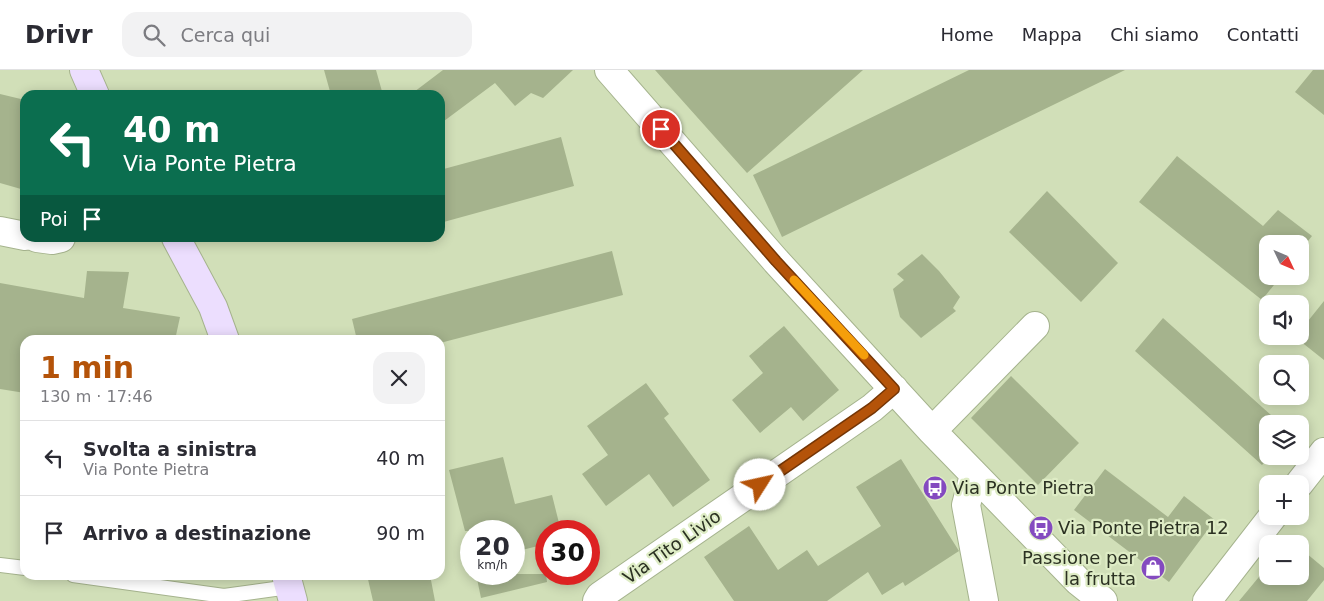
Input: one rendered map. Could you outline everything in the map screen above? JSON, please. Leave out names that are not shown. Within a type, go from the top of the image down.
[{"type":"street","points":[[84,70],[93,90]]},
{"type":"street","points":[[609,70],[770,254],[932,431],[1078,581],[1103,601]]},
{"type":"street","points":[[0,231],[20,235]]},
{"type":"street","points":[[178,242],[213,307],[223,335]]},
{"type":"street","points":[[932,431],[1035,326]]},
{"type":"street","name":"Via Tito Livio","points":[[597,601],[600,596],[872,408],[894,389]]},
{"type":"street","points":[[1306,475],[1324,452]]},
{"type":"street","points":[[974,475],[966,505],[984,601]]},
{"type":"street","points":[[1207,601],[1267,525]]},
{"type":"lane","points":[[0,565],[20,567]]},
{"type":"lane","points":[[109,580],[224,596],[290,588]]},
{"type":"building","points":[[324,70],[376,70],[382,90],[330,90]]},
{"type":"building","points":[[443,70],[573,70],[543,98],[531,93],[515,106],[495,83],[445,120],[445,90],[417,90]]},
{"type":"building","points":[[655,70],[863,70],[747,173]]},
{"type":"building","points":[[969,70],[1125,70],[782,237],[753,175]]},
{"type":"building","points":[[1313,70],[1324,70],[1324,115],[1295,92]]},
{"type":"building","points":[[0,94],[20,99],[20,189],[0,183]]},
{"type":"building","points":[[561,137],[574,186],[445,222],[445,169]]},
{"type":"building","points":[[1177,156],[1263,226],[1278,210],[1312,236],[1309,240],[1309,235],[1259,235],[1259,285],[1274,285],[1266,295],[1259,295],[1259,298],[1139,202]]},
{"type":"building","points":[[1047,191],[1118,263],[1081,302],[1009,232]]},
{"type":"building","points":[[612,251],[623,295],[445,342],[445,335],[356,335],[352,319]]},
{"type":"building","points":[[922,254],[960,297],[953,308],[956,311],[921,338],[900,317],[893,289],[904,280],[897,274]]},
{"type":"building","points":[[87,271],[129,272],[123,308],[180,317],[176,335],[20,335],[20,392],[0,389],[0,283],[84,298]]},
{"type":"building","points":[[1324,301],[1324,360],[1305,345],[1309,345],[1309,320]]},
{"type":"building","points":[[1163,318],[1271,415],[1259,415],[1259,462],[1135,351]]},
{"type":"building","points":[[784,326],[839,390],[803,421],[791,407],[760,433],[732,400],[763,373],[749,356]]},
{"type":"building","points":[[1011,376],[1079,443],[1038,485],[971,418]]},
{"type":"building","points":[[646,383],[669,414],[664,418],[710,480],[673,507],[649,474],[606,506],[582,474],[608,455],[587,426]]},
{"type":"building","points":[[503,457],[515,504],[552,495],[558,520],[535,520],[535,547],[525,549],[525,520],[462,520],[449,470]]},
{"type":"building","points":[[901,459],[959,551],[905,586],[903,582],[882,595],[868,572],[827,601],[734,601],[704,557],[749,526],[778,570],[807,550],[818,566],[881,526],[856,487]]},
{"type":"building","points":[[1105,469],[1168,517],[1184,496],[1215,520],[1169,582],[1074,510]]},
{"type":"building","points":[[1309,556],[1324,568],[1324,580],[1307,601],[1239,601],[1259,577],[1259,585],[1309,585]]},
{"type":"building","points":[[525,574],[535,574],[535,585],[481,598],[478,585],[525,585]]},
{"type":"building","points":[[368,580],[431,580],[435,601],[373,601]]},
{"type":"slow traffic","points":[[794,280],[864,355]]},
{"type":"place","name":"Via Ponte Pietra","points":[[935,488]]},
{"type":"place","name":"Via Ponte Pietra 12","points":[[1041,528]]},
{"type":"place","name":"Passione per la frutta","points":[[1153,568]]},
{"type":"route","points":[[661,129],[776,261],[856,345],[894,389],[872,408],[760,485]]}]
